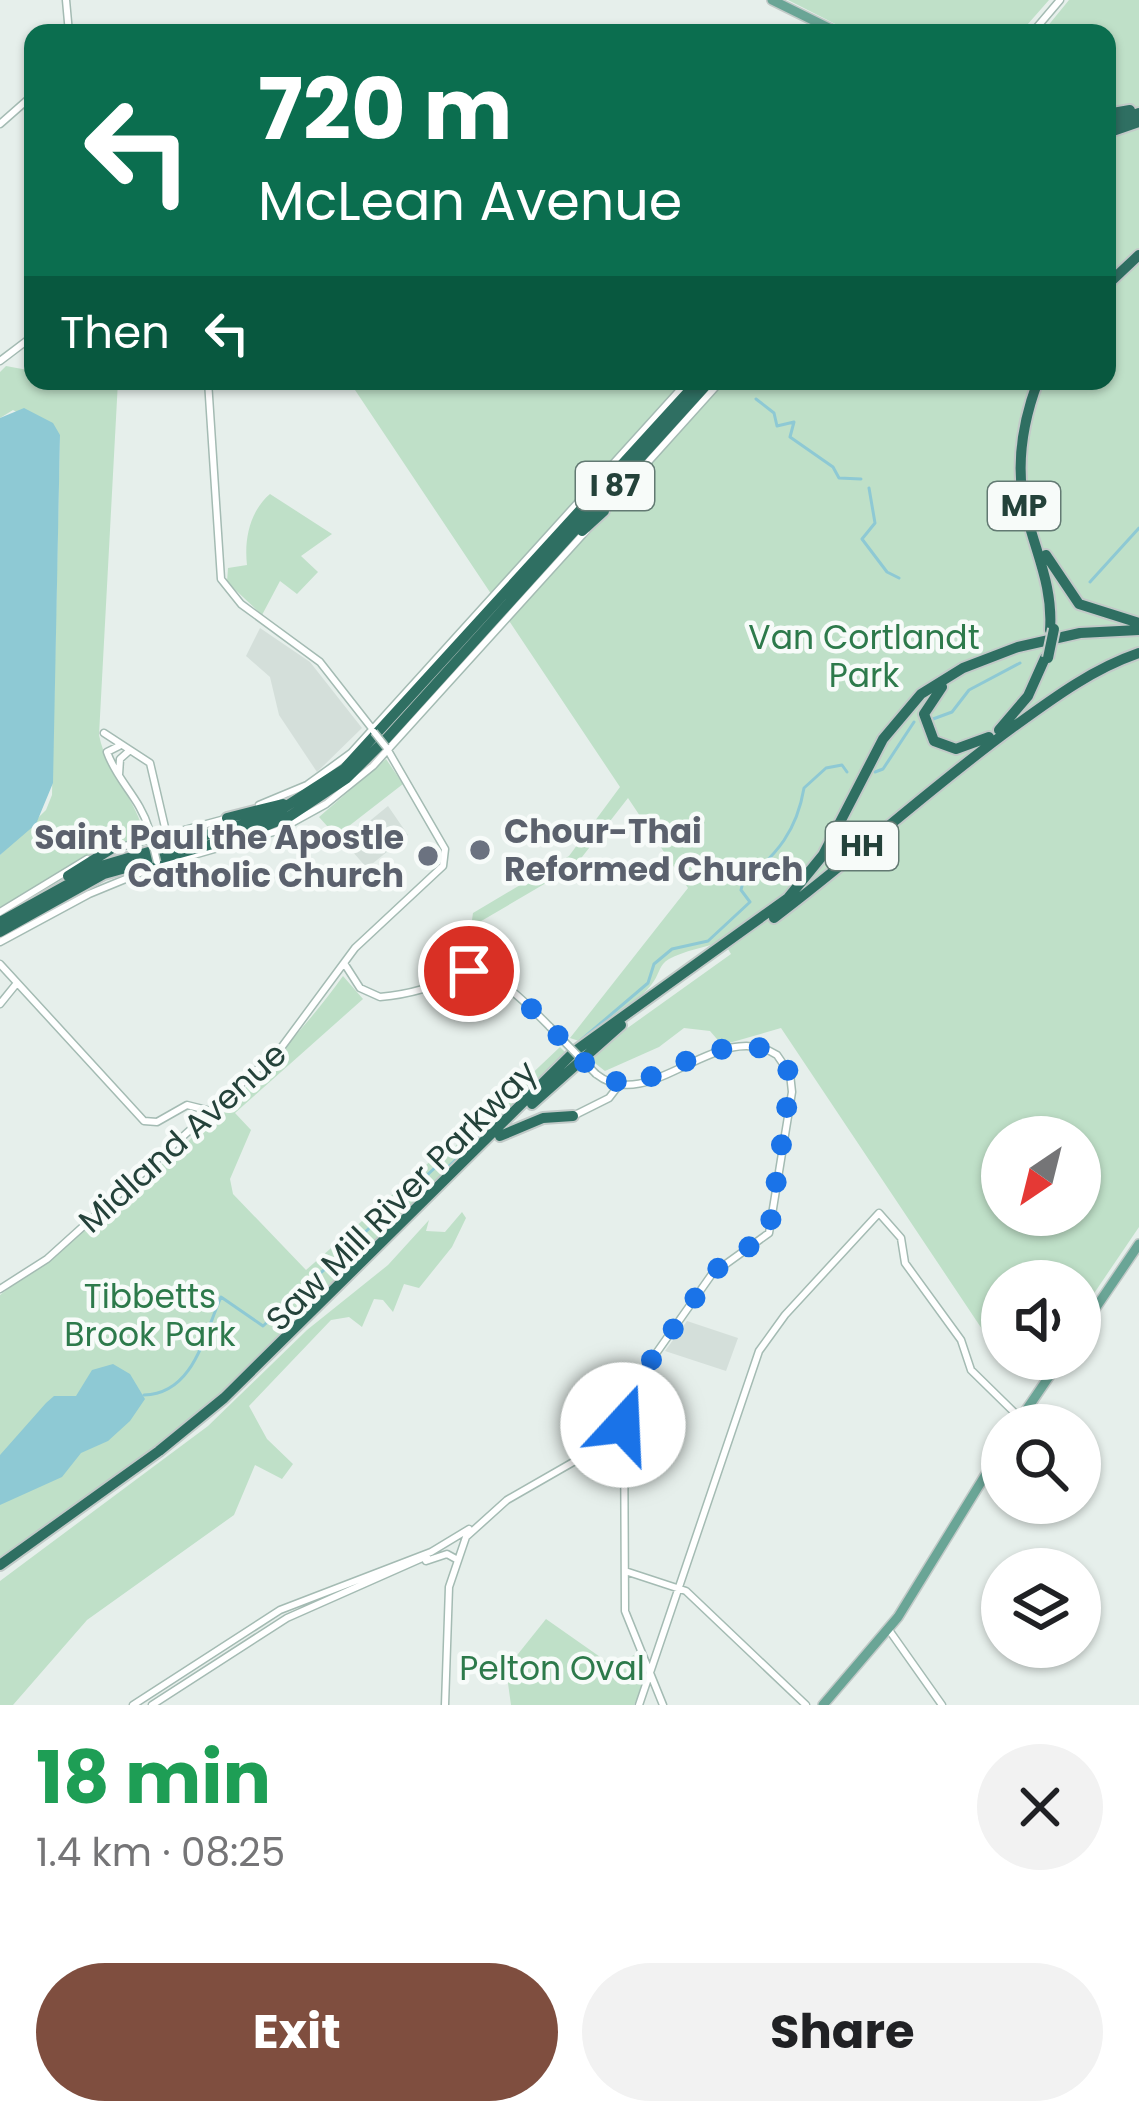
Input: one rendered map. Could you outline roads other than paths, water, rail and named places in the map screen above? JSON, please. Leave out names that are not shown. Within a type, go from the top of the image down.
[{"type":"highway","points":[[1116,275],[1139,251]]},
{"type":"highway","name":"I 87","points":[[2,927],[101,866],[245,826],[314,792],[364,750],[494,601],[690,390]]},
{"type":"highway","name":"I 87","points":[[2,927],[117,869],[277,822],[358,768],[702,390]]},
{"type":"highway","name":"MP","points":[[1038,390],[1024,427],[1020,471],[1024,506],[1048,586],[1052,630]]},
{"type":"highway","name":"MP","points":[[757,923],[991,740],[1026,699],[1046,658],[1052,630],[1053,588],[1025,472],[1039,390]]},
{"type":"highway","points":[[511,577],[583,509]]},
{"type":"highway","points":[[519,592],[604,511]]},
{"type":"highway","points":[[1040,540],[1060,583],[1079,604],[1139,630]]},
{"type":"highway","points":[[991,740],[960,748],[937,743],[924,723],[929,699],[950,682],[1017,655],[1139,630]]},
{"type":"highway","name":"HH","points":[[730,947],[814,868],[883,739],[927,690],[963,668],[1036,642],[1139,630]]},
{"type":"highway","name":"HH","points":[[730,947],[991,740],[1084,679],[1139,653]]},
{"type":"highway","points":[[302,819],[358,768]]},
{"type":"highway","points":[[227,818],[314,792]]},
{"type":"highway","points":[[2,927],[111,849]]},
{"type":"highway","points":[[2,927],[157,864]]},
{"type":"highway","name":"Saw Mill River Parkway","points":[[0,1569],[217,1412],[580,1058],[730,947]]},
{"type":"highway","name":"Saw Mill River Parkway","points":[[0,1569],[192,1425],[570,1055],[730,947]]},
{"type":"highway","points":[[532,1103],[529,1116],[539,1119]]},
{"type":"highway","points":[[500,1136],[539,1119],[573,1116]]},
{"type":"main road","points":[[772,0],[820,24]]},
{"type":"main road","points":[[1101,1300],[1139,1244]]},
{"type":"main road","points":[[823,1705],[889,1630],[981,1482]]},
{"type":"street","points":[[1040,24],[1060,0]]},
{"type":"street","points":[[0,124],[24,103]]},
{"type":"street","points":[[0,361],[24,343]]},
{"type":"street","points":[[209,390],[221,580],[241,604],[320,662],[387,748]]},
{"type":"street","points":[[0,912],[111,849],[227,818],[308,785],[373,731],[680,390]]},
{"type":"street","points":[[0,942],[64,906],[157,864],[244,843],[302,819],[343,792],[713,390]]},
{"type":"street","points":[[104,734],[150,763],[167,836]]},
{"type":"street","points":[[108,754],[119,746]]},
{"type":"street","name":"Midland Avenue","points":[[0,1288],[47,1259],[298,1030],[344,963],[446,859],[411,784],[387,748]]},
{"type":"street","points":[[108,754],[122,756],[133,750]]},
{"type":"street","points":[[108,754],[140,800],[157,864]]},
{"type":"street","points":[[119,776],[122,756]]},
{"type":"street","points":[[165,816],[184,831]]},
{"type":"street","points":[[344,963],[360,988],[380,998],[466,972],[488,973],[510,986],[596,1074],[619,1085]]},
{"type":"street","points":[[0,964],[142,1120],[155,1123],[184,1106],[211,1111]]},
{"type":"street","points":[[0,1004],[17,983]]},
{"type":"street","points":[[133,1705],[290,1604],[431,1552],[574,1461],[714,1271],[769,1233],[793,1085],[777,1054],[746,1044],[619,1085],[609,1098],[573,1116]]},
{"type":"street","points":[[639,1705],[764,1342],[879,1214],[900,1237],[905,1263],[961,1340],[966,1363],[1002,1404]]},
{"type":"street","points":[[631,1389],[623,1416],[626,1611],[663,1705]]},
{"type":"street","points":[[607,1418],[623,1416]]},
{"type":"street","points":[[445,1705],[449,1587],[472,1527]]},
{"type":"street","points":[[419,1563],[431,1552]]},
{"type":"street","points":[[152,1705],[287,1618],[419,1563],[447,1555],[456,1559]]},
{"type":"street","points":[[623,1570],[682,1588],[806,1705]]},
{"type":"street","points":[[889,1630],[942,1705]]},
{"type":"water","points":[[24,408],[53,423],[60,435],[53,783],[36,824],[0,855],[0,418]]},
{"type":"water","points":[[113,1364],[130,1374],[145,1399],[130,1421],[108,1441],[81,1453],[62,1477],[0,1505],[0,1455],[54,1396],[76,1396],[92,1370]]},
{"type":"waterway","points":[[756,399],[774,413],[777,426],[794,422],[790,437],[833,467],[839,478],[861,479]]},
{"type":"waterway","points":[[869,488],[875,523],[862,539],[887,572],[899,578]]},
{"type":"waterway","points":[[1090,582],[1139,528]]},
{"type":"waterway","points":[[933,719],[952,712],[969,690],[1020,663]]},
{"type":"waterway","points":[[875,772],[883,769],[914,722]]},
{"type":"waterway","points":[[581,1040],[648,983],[654,964],[672,949],[708,941],[750,902],[741,890],[743,882],[784,840],[804,788],[826,768],[842,765],[847,772]]},
{"type":"waterway","points":[[441,1166],[447,1168],[509,1109]]},
{"type":"waterway","points":[[144,1395],[161,1392],[186,1374],[221,1297],[263,1326],[438,1165]]},
{"type":"place","name":"Chour-Thai Reformed Church","points":[[480,850]]},
{"type":"place","name":"Saint Paul the Apostle Catholic Church","points":[[428,856]]},
{"type":"park label","name":"Van Cortlandt Park","points":[[864,656]]},
{"type":"park label","name":"Tibbetts Brook Park","points":[[150,1315]]},
{"type":"park label","name":"Pelton Oval","points":[[552,1668]]}]
